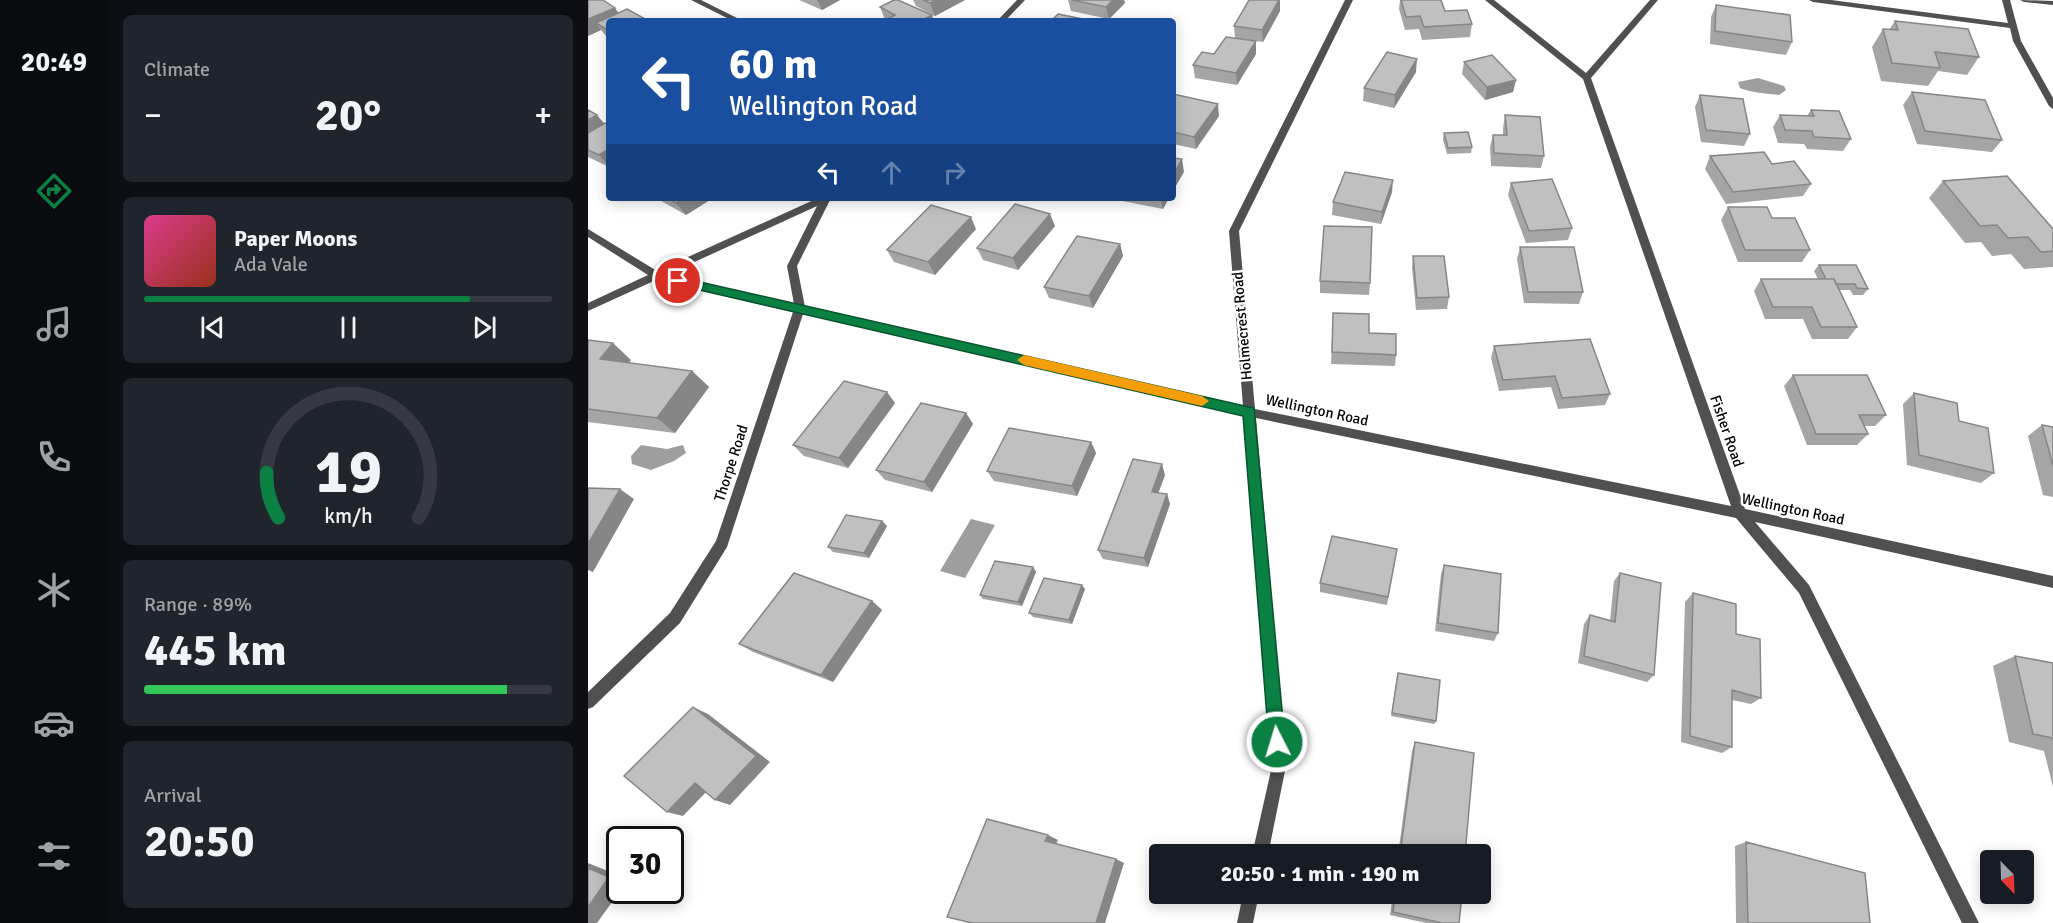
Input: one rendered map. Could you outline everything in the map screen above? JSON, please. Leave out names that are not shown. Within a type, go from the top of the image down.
[{"type":"street","points":[[695,0],[734,18]]},
{"type":"street","points":[[1003,18],[1021,0]]},
{"type":"street","name":"Holmecrest Road","points":[[1262,844],[1279,766],[1234,231],[1349,0]]},
{"type":"street","points":[[1489,0],[1587,78],[1654,0]]},
{"type":"street","points":[[1813,0],[2014,26]]},
{"type":"street","points":[[2006,0],[2017,41],[2053,106]]},
{"type":"street","points":[[2024,0],[2053,3]]},
{"type":"street","name":"Fisher Road","points":[[1587,78],[1740,513],[1804,589],[1971,923]]},
{"type":"street","points":[[588,308],[820,201]]},
{"type":"street","name":"Thorpe Road","points":[[588,702],[675,618],[722,543],[800,308],[792,266],[824,201]]},
{"type":"street","name":"Wellington Road","points":[[588,232],[658,277],[1249,412],[1740,513],[2053,582]]},
{"type":"street","points":[[1245,923],[1249,904]]},
{"type":"shaded area","points":[[1758,78],[1784,86],[1786,90],[1779,95],[1740,88],[1738,82]]},
{"type":"shaded area","points":[[641,445],[667,449],[683,445],[686,453],[674,461],[651,470],[632,464],[631,456]]},
{"type":"shaded area","points":[[971,519],[995,525],[965,578],[940,571]]},
{"type":"building","points":[[588,0],[603,0],[615,8],[588,19]]},
{"type":"building","points":[[898,0],[932,15],[926,18],[890,18],[895,15],[880,7]]},
{"type":"building","points":[[1072,0],[1113,0],[1106,7]]},
{"type":"building","points":[[1249,0],[1279,0],[1262,30],[1234,26]]},
{"type":"building","points":[[1401,0],[1441,0],[1445,11],[1467,10],[1472,24],[1424,27],[1420,16],[1406,17]]},
{"type":"building","points":[[1716,5],[1790,15],[1792,42],[1715,31]]},
{"type":"building","points":[[627,9],[643,18],[607,18]]},
{"type":"building","points":[[1058,14],[1078,18],[1054,18]]},
{"type":"building","points":[[606,18],[606,29],[596,23]]},
{"type":"building","points":[[1895,21],[1968,29],[1979,57],[1935,52],[1940,68],[1892,63],[1883,29],[1898,30]]},
{"type":"building","points":[[1226,37],[1256,41],[1236,73],[1193,65],[1202,52],[1214,54]]},
{"type":"building","points":[[1387,52],[1417,59],[1395,95],[1364,88]]},
{"type":"building","points":[[1492,55],[1516,80],[1487,87],[1464,62]]},
{"type":"building","points":[[1912,92],[1985,100],[2002,140],[1925,131]]},
{"type":"building","points":[[1176,95],[1218,104],[1194,137],[1176,133]]},
{"type":"building","points":[[1700,95],[1743,99],[1750,134],[1706,130]]},
{"type":"building","points":[[588,110],[597,115],[588,120]]},
{"type":"building","points":[[1811,110],[1839,111],[1851,139],[1814,137],[1812,131],[1785,130],[1780,115],[1814,116]]},
{"type":"building","points":[[1505,115],[1540,117],[1544,156],[1494,153],[1493,135],[1507,135]]},
{"type":"building","points":[[606,123],[606,151],[599,155],[588,150],[588,133]]},
{"type":"building","points":[[1468,132],[1472,147],[1448,148],[1444,133]]},
{"type":"building","points":[[1764,152],[1772,164],[1794,161],[1811,184],[1733,192],[1710,156]]},
{"type":"building","points":[[1176,158],[1182,159],[1176,170]]},
{"type":"building","points":[[1345,172],[1393,180],[1382,212],[1333,202]]},
{"type":"building","points":[[2007,176],[2053,229],[2053,251],[2041,252],[2028,237],[2008,238],[1997,225],[1980,226],[1943,181]]},
{"type":"building","points":[[1552,179],[1572,228],[1529,231],[1511,183]]},
{"type":"building","points":[[1015,204],[1050,214],[1013,258],[977,248]]},
{"type":"building","points":[[931,205],[971,217],[928,262],[887,250]]},
{"type":"building","points":[[1728,207],[1767,207],[1772,218],[1795,218],[1810,250],[1745,250]]},
{"type":"building","points":[[1324,226],[1372,227],[1370,283],[1320,281]]},
{"type":"building","points":[[1077,236],[1120,244],[1089,296],[1044,287]]},
{"type":"building","points":[[1520,247],[1574,247],[1583,292],[1528,292]]},
{"type":"building","points":[[1413,256],[1444,256],[1449,297],[1417,298]]},
{"type":"building","points":[[1819,265],[1856,265],[1868,289],[1857,288],[1855,284],[1836,284],[1834,279],[1826,279]]},
{"type":"building","points":[[1761,279],[1834,279],[1857,327],[1821,327],[1812,307],[1773,307]]},
{"type":"building","points":[[1333,313],[1369,314],[1369,333],[1396,334],[1396,355],[1332,352]]},
{"type":"building","points":[[1590,339],[1610,394],[1562,398],[1555,376],[1503,380],[1494,346]]},
{"type":"building","points":[[588,340],[613,343],[600,359],[692,371],[657,418],[588,409]]},
{"type":"building","points":[[1793,375],[1867,375],[1886,415],[1859,415],[1868,434],[1816,434]]},
{"type":"building","points":[[844,381],[887,392],[839,458],[793,445]]},
{"type":"building","points":[[1914,393],[1957,403],[1959,421],[1988,428],[1994,473],[1919,455]]},
{"type":"building","points":[[921,403],[966,413],[924,482],[876,470]]},
{"type":"building","points":[[2042,425],[2053,427],[2053,466]]},
{"type":"building","points":[[1009,428],[1091,442],[1072,486],[987,471]]},
{"type":"building","points":[[1133,459],[1162,464],[1152,492],[1167,494],[1144,558],[1098,550]]},
{"type":"building","points":[[588,488],[620,489],[588,544]]},
{"type":"building","points":[[846,515],[882,521],[864,553],[828,547]]},
{"type":"building","points":[[1332,536],[1397,549],[1388,597],[1320,583]]},
{"type":"building","points":[[995,561],[1033,567],[1018,602],[980,595]]},
{"type":"building","points":[[1444,565],[1501,574],[1498,633],[1438,623]]},
{"type":"building","points":[[794,573],[872,601],[821,675],[739,644]]},
{"type":"building","points":[[1620,573],[1661,583],[1654,675],[1584,656],[1590,615],[1615,622]]},
{"type":"building","points":[[1044,578],[1082,585],[1069,620],[1029,613]]},
{"type":"building","points":[[1693,593],[1736,604],[1736,634],[1760,639],[1761,698],[1732,690],[1732,747],[1690,736]]},
{"type":"building","points":[[2015,656],[2053,663],[2053,738],[2033,734]]},
{"type":"building","points":[[1398,673],[1440,680],[1436,721],[1392,713]]},
{"type":"building","points":[[693,707],[756,756],[715,800],[695,783],[667,812],[624,776]]},
{"type":"building","points":[[1415,742],[1474,753],[1466,844],[1401,844]]},
{"type":"building","points":[[987,819],[1048,835],[1045,841],[1116,859],[1096,923],[972,923],[947,917]]},
{"type":"building","points":[[1746,842],[1865,873],[1870,923],[1748,923]]},
{"type":"building","points":[[588,868],[606,876],[606,881],[588,907]]},
{"type":"building","points":[[1394,904],[1461,904],[1459,923],[1442,923],[1393,912]]},
{"type":"slow traffic","points":[[1024,360],[1202,401]]},
{"type":"route","points":[[678,281],[1249,412],[1249,435],[1277,742]]}]
